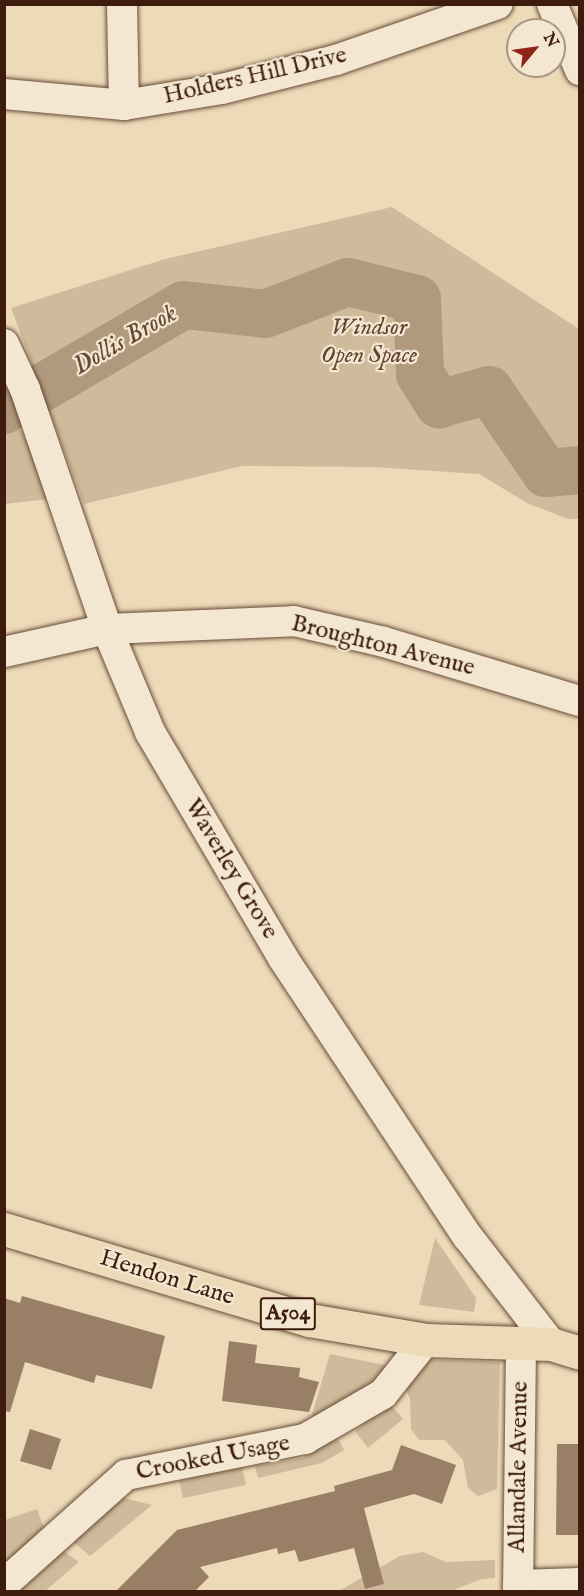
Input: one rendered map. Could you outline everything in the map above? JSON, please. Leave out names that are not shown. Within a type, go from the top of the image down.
[{"type":"main road","name":"Hendon Lane","points":[[4,1229],[309,1320],[426,1340],[551,1346]]},
{"type":"street","points":[[122,4],[124,105]]},
{"type":"street","name":"Holders Hill Drive","points":[[4,94],[124,105],[222,89],[336,60],[498,4]]},
{"type":"street","points":[[552,4],[579,70]]},
{"type":"street","name":"Waverley Grove","points":[[4,344],[24,389],[107,629],[150,732],[283,958],[468,1237],[551,1346]]},
{"type":"street","name":"Broughton Avenue","points":[[4,652],[107,629],[294,621],[384,642],[579,700]]},
{"type":"street","name":"Crooked Usage","points":[[4,1584],[126,1475],[305,1439],[383,1394],[426,1340]]},
{"type":"street","name":"Allandale Avenue","points":[[518,1588],[551,1346]]},
{"type":"street","points":[[518,1588],[579,1583]]},
{"type":"green space","name":"Windsor Open Space","points":[[392,207],[579,329],[579,519],[568,519],[527,503],[479,474],[373,467],[242,466],[84,504],[11,308],[165,259]]},
{"type":"green space","points":[[5,402],[57,498],[5,504]]},
{"type":"green space","points":[[435,1238],[476,1298],[474,1312],[419,1305]]},
{"type":"green space","points":[[330,1354],[394,1367],[380,1386],[308,1428]]},
{"type":"green space","points":[[423,1359],[500,1362],[497,1489],[478,1496],[468,1488],[463,1460],[445,1440],[419,1440],[411,1429],[410,1398],[404,1386]]},
{"type":"green space","points":[[389,1403],[403,1419],[368,1448],[355,1431]]},
{"type":"green space","points":[[337,1437],[344,1450],[322,1463],[258,1478],[255,1466],[302,1458]]},
{"type":"green space","points":[[242,1467],[246,1485],[183,1498],[179,1481]]},
{"type":"green space","points":[[119,1497],[152,1505],[90,1556],[72,1541]]},
{"type":"green space","points":[[37,1509],[44,1528],[5,1572],[5,1520]]},
{"type":"green space","points":[[62,1550],[79,1562],[45,1591],[19,1590]]},
{"type":"green space","points":[[423,1552],[446,1562],[495,1560],[495,1578],[482,1579],[451,1591],[337,1592],[400,1556]]},
{"type":"building","points":[[22,1296],[165,1336],[152,1389],[96,1375],[94,1383],[25,1362],[10,1412],[4,1411],[4,1298],[20,1303]]},
{"type":"building","points":[[229,1341],[257,1345],[255,1363],[300,1368],[299,1377],[319,1382],[309,1412],[222,1401]]},
{"type":"building","points":[[30,1429],[61,1439],[51,1470],[20,1461]]},
{"type":"building","points":[[557,1444],[579,1444],[579,1535],[556,1535]]},
{"type":"building","points":[[401,1445],[456,1465],[442,1504],[414,1494],[364,1508],[384,1584],[365,1589],[354,1548],[299,1562],[295,1550],[278,1554],[277,1548],[200,1567],[209,1577],[194,1592],[115,1592],[177,1530],[335,1491],[334,1486],[392,1470]]},
{"type":"waterway","name":"Dollis Brook","points":[[4,410],[184,305],[265,314],[348,282],[417,299],[420,374],[439,404],[489,390],[546,473],[580,470]]}]
